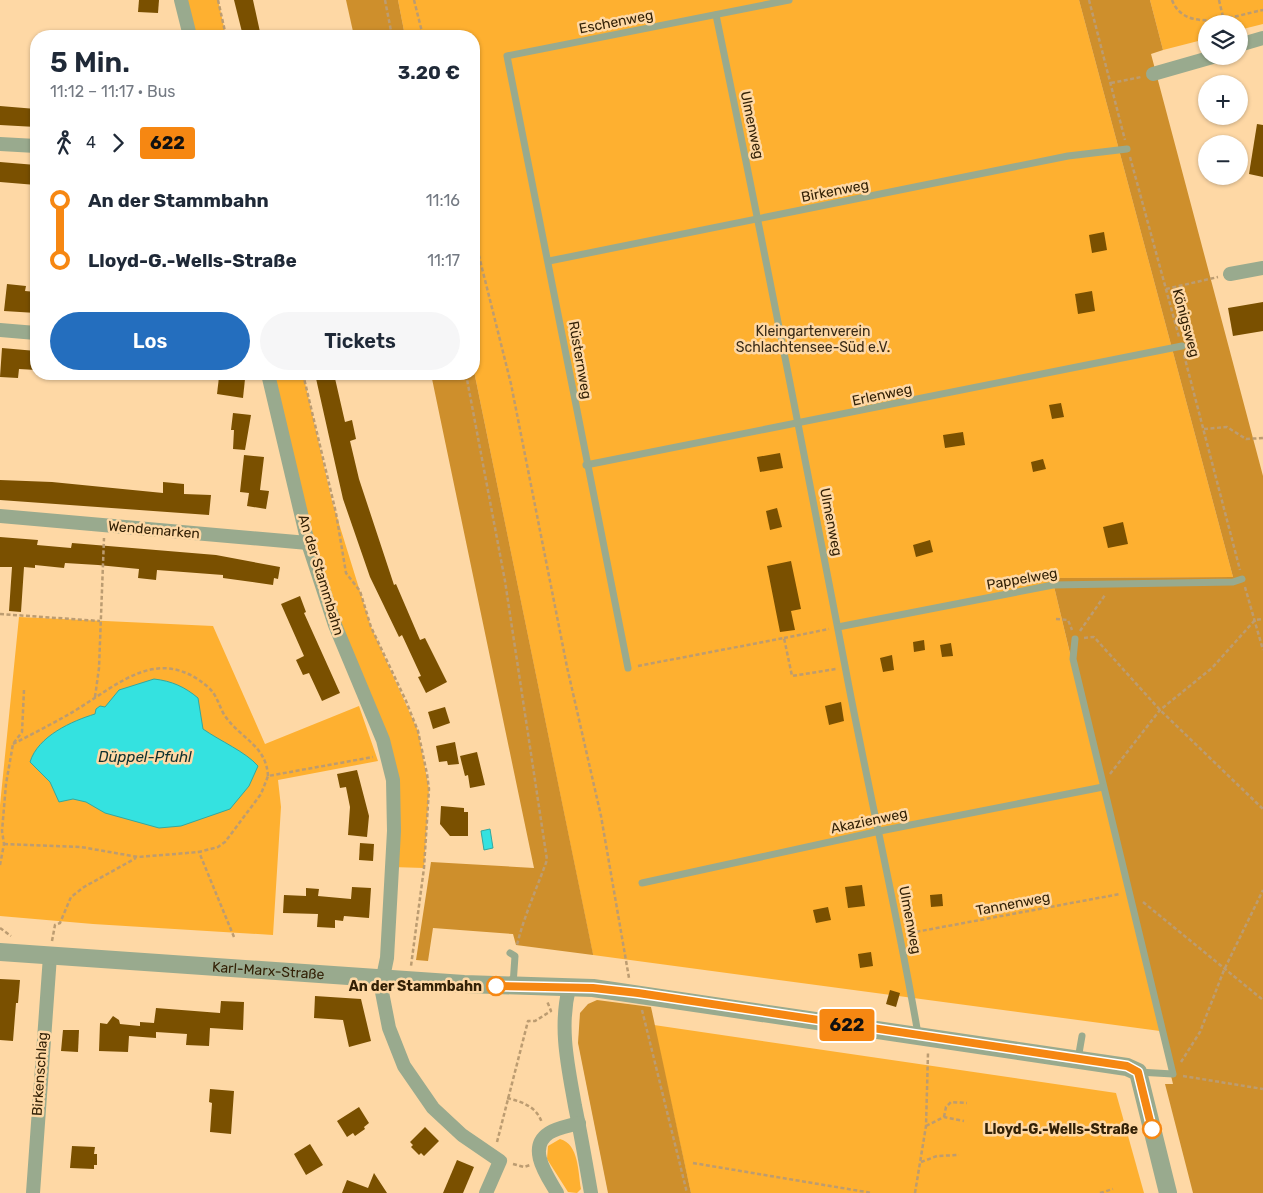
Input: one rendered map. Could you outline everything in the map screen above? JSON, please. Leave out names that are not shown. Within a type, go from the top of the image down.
[{"type":"street","points":[[181,0],[188,30]]},
{"type":"street","points":[[1248,42],[1263,38]]},
{"type":"street","points":[[1153,74],[1198,61]]},
{"type":"street","points":[[0,144],[30,146]]},
{"type":"street","points":[[1230,274],[1263,268]]},
{"type":"street","points":[[0,330],[30,332]]},
{"type":"street","name":"An der Stammbahn","points":[[269,380],[308,543],[335,625],[366,696],[387,754],[393,780],[395,806],[387,958],[382,979],[382,999],[394,1043],[404,1066],[418,1088],[446,1122],[477,1148],[500,1161]]},
{"type":"street","name":"Wendemarken","points":[[0,516],[308,543]]},
{"type":"street","name":"Karl-Marx-Straße","points":[[0,952],[513,987],[597,988],[923,1042],[1127,1066],[1138,1072]]},
{"type":"street","name":"Birkenschlag","points":[[33,1193],[50,956]]},
{"type":"street","points":[[569,988],[564,1009],[563,1026],[591,1193]]},
{"type":"street","points":[[1138,1072],[1168,1193]]},
{"type":"street","points":[[556,1193],[541,1162],[539,1149],[545,1136],[550,1132],[579,1123]]},
{"type":"street","points":[[486,1193],[500,1161]]},
{"type":"lane","name":"Eschenweg","points":[[506,56],[789,0]]},
{"type":"lane","name":"Ulmenweg","points":[[716,15],[799,424],[845,667],[923,1042]]},
{"type":"lane","name":"Rüsternweg","points":[[506,56],[549,261],[586,466],[628,668]]},
{"type":"lane","name":"Birkenweg","points":[[549,261],[1068,156],[1127,148]]},
{"type":"lane","name":"Erlenweg","points":[[586,466],[1182,346]]},
{"type":"lane","name":"Pappelweg","points":[[838,627],[1053,585],[1233,582],[1242,579]]},
{"type":"lane","points":[[1074,639],[1073,659],[1173,1074],[1138,1072]]},
{"type":"lane","name":"Akazienweg","points":[[642,884],[880,831],[1103,785]]},
{"type":"lane","points":[[512,954],[513,987]]},
{"type":"lane","points":[[1078,1059],[1082,1036]]},
{"type":"path","points":[[218,0],[225,30]]},
{"type":"path","points":[[385,0],[391,30]]},
{"type":"path","points":[[414,0],[422,30]]},
{"type":"path","name":"Königsweg","points":[[1089,0],[1127,148],[1204,429],[1242,579],[1263,650]]},
{"type":"path","points":[[1172,0],[1175,7],[1186,17],[1198,18]]},
{"type":"path","points":[[1219,0],[1223,15]]},
{"type":"path","points":[[1234,15],[1263,10]]},
{"type":"path","points":[[1111,83],[1153,74]]},
{"type":"path","points":[[480,260],[511,384],[567,666],[601,816],[629,979]]},
{"type":"path","points":[[1166,289],[1230,274]]},
{"type":"path","points":[[304,380],[336,513],[346,573],[360,592],[371,627],[406,700],[418,730],[427,774],[429,789],[424,868],[410,970]]},
{"type":"path","points":[[467,380],[505,582],[547,860],[536,893],[522,922],[512,954]]},
{"type":"path","points":[[1204,429],[1227,427],[1246,439],[1263,438]]},
{"type":"path","points":[[95,697],[104,533]]},
{"type":"path","points":[[1074,639],[1105,595],[1105,584]]},
{"type":"path","points":[[0,614],[100,621]]},
{"type":"path","points":[[1056,619],[1068,620],[1074,639]]},
{"type":"path","points":[[1103,785],[1160,710],[1212,668],[1255,620],[1263,619]]},
{"type":"path","points":[[628,668],[838,627]]},
{"type":"path","points":[[1074,639],[1094,637],[1160,710],[1263,809]]},
{"type":"path","points":[[784,638],[792,676],[845,667]]},
{"type":"path","points":[[4,844],[80,847],[138,857],[199,852],[218,847],[224,842],[260,794],[268,776],[267,762],[262,754],[240,734],[224,715],[216,695],[200,681],[183,672],[162,667],[135,673],[76,710],[12,744]]},
{"type":"path","points":[[0,865],[4,844],[2,831],[4,803],[12,744],[22,732],[24,690]]},
{"type":"path","points":[[268,776],[387,754]]},
{"type":"path","points":[[199,852],[234,937]]},
{"type":"path","points":[[54,925],[60,923],[71,897],[84,887],[138,857]]},
{"type":"path","points":[[1263,890],[1224,970],[1200,1032],[1173,1074],[1263,1089]]},
{"type":"path","points":[[1129,892],[1263,1000]]},
{"type":"path","name":"Tannenweg","points":[[901,935],[1129,892]]},
{"type":"path","points":[[640,1003],[687,1193]]},
{"type":"path","points":[[541,1162],[524,1167],[500,1161],[496,1145],[528,1021],[535,1021],[551,1012]]},
{"type":"path","points":[[914,1193],[926,1126],[923,1042]]},
{"type":"path","points":[[508,1098],[523,1102],[539,1113],[545,1136]]},
{"type":"path","points":[[944,1117],[946,1107],[951,1102],[967,1103]]},
{"type":"path","points":[[926,1126],[944,1117],[964,1121]]},
{"type":"path","points":[[921,1162],[937,1156],[959,1155]]},
{"type":"path","points":[[693,1163],[872,1193]]},
{"type":"path","points":[[1100,1193],[1113,1189]]},
{"type":"green space","points":[[181,0],[218,0],[225,30],[188,30]]},
{"type":"green space","name":"Kleingartenverein Schlachtensee-Süd e.V.","points":[[398,0],[1079,0],[1233,577],[1052,578],[1160,1031],[593,955],[476,380],[480,380],[480,30],[404,30]]},
{"type":"green space","points":[[1150,0],[1263,0],[1263,24],[1248,28],[1248,15],[1198,15],[1198,41],[1163,50]]},
{"type":"green space","points":[[270,380],[304,380],[332,501],[371,627],[418,731],[429,789],[424,868],[392,867],[393,780],[335,625]]},
{"type":"green space","points":[[19,617],[213,626],[265,744],[359,706],[378,761],[278,780],[281,807],[273,935],[93,924],[0,916],[0,805]]},
{"type":"green space","points":[[654,1025],[1116,1093],[1144,1193],[691,1193]]},
{"type":"green space","points":[[560,1139],[571,1147],[574,1153],[581,1189],[577,1193],[568,1192],[547,1159],[548,1146]]},
{"type":"shaded area","points":[[346,0],[398,0],[404,30],[353,30]]},
{"type":"shaded area","points":[[1079,0],[1150,0],[1163,50],[1151,54],[1263,476],[1263,1193],[1193,1193],[1165,1084],[1173,1084],[1052,578],[1233,577]]},
{"type":"shaded area","points":[[432,380],[476,380],[593,955],[516,945],[513,934],[433,928],[428,961],[416,960],[431,862],[534,868]]},
{"type":"shaded area","points":[[597,1000],[651,1007],[691,1193],[608,1193],[578,1043],[580,1013],[588,1004]]},
{"type":"water","name":"Düppel-Pfuhl","points":[[154,679],[178,685],[198,698],[203,729],[240,751],[258,766],[249,786],[230,809],[181,826],[159,828],[105,813],[86,802],[73,799],[59,802],[50,782],[30,762],[40,745],[66,725],[95,714],[96,709],[100,706],[105,707],[119,690]]},
{"type":"water","points":[[490,829],[493,848],[484,850],[481,831]]},
{"type":"building","points":[[139,0],[159,0],[158,13],[138,12]]},
{"type":"building","points":[[234,0],[253,0],[260,30],[242,30]]},
{"type":"building","points":[[0,106],[30,108],[30,127],[0,125]]},
{"type":"building","points":[[1257,124],[1263,125],[1263,177],[1249,174]]},
{"type":"building","points":[[0,162],[30,164],[30,184],[0,182]]},
{"type":"building","points":[[1104,232],[1107,250],[1092,253],[1089,235]]},
{"type":"building","points":[[7,284],[26,286],[25,291],[30,291],[30,313],[4,311]]},
{"type":"building","points":[[1092,291],[1095,311],[1078,314],[1075,294]]},
{"type":"building","points":[[1263,302],[1263,331],[1233,336],[1228,308]]},
{"type":"building","points":[[2,348],[30,350],[30,370],[19,369],[18,378],[0,377]]},
{"type":"building","points":[[219,380],[245,380],[243,398],[217,394]]},
{"type":"building","points":[[316,380],[335,380],[345,422],[352,420],[356,439],[350,441],[359,479],[394,585],[396,584],[420,640],[425,638],[447,682],[426,693],[418,677],[421,676],[402,635],[399,637],[370,577],[343,499]]},
{"type":"building","points":[[1061,403],[1064,417],[1052,419],[1049,405]]},
{"type":"building","points":[[233,413],[251,415],[245,450],[233,449],[234,430],[231,430]]},
{"type":"building","points":[[963,432],[965,445],[945,448],[943,435]]},
{"type":"building","points":[[780,453],[783,468],[760,472],[757,457]]},
{"type":"building","points":[[244,455],[264,457],[260,490],[269,491],[266,509],[247,506],[249,493],[240,492]]},
{"type":"building","points":[[1043,459],[1046,469],[1033,472],[1031,462]]},
{"type":"building","points":[[0,480],[52,482],[163,493],[163,482],[184,484],[184,494],[211,495],[209,515],[0,500]]},
{"type":"building","points":[[777,508],[782,527],[770,530],[766,511]]},
{"type":"building","points":[[1123,522],[1128,544],[1108,548],[1103,527]]},
{"type":"building","points":[[0,537],[38,540],[37,545],[71,548],[72,543],[216,555],[280,567],[278,579],[274,578],[273,585],[223,578],[223,575],[157,570],[156,580],[138,578],[139,569],[65,563],[64,568],[35,565],[35,568],[24,567],[21,612],[9,611],[12,567],[0,567]]},
{"type":"building","points":[[930,540],[933,552],[916,557],[913,545]]},
{"type":"building","points":[[791,561],[801,609],[791,611],[795,630],[780,632],[767,566]]},
{"type":"building","points":[[300,596],[306,612],[304,613],[340,693],[322,701],[309,673],[303,675],[296,660],[304,656],[281,604]]},
{"type":"building","points":[[924,640],[925,650],[914,652],[913,642]]},
{"type":"building","points":[[951,643],[953,656],[942,657],[940,645]]},
{"type":"building","points":[[892,655],[894,670],[883,672],[880,658]]},
{"type":"building","points":[[841,702],[844,721],[829,725],[825,706]]},
{"type":"building","points":[[445,707],[450,723],[433,729],[428,712]]},
{"type":"building","points":[[455,742],[459,764],[448,765],[447,761],[439,762],[436,746]]},
{"type":"building","points":[[477,752],[485,785],[470,788],[468,775],[465,776],[460,756]]},
{"type":"building","points":[[357,770],[369,816],[367,837],[348,835],[350,807],[346,787],[340,788],[337,774]]},
{"type":"building","points":[[441,806],[464,808],[464,812],[468,812],[468,836],[450,836],[440,824]]},
{"type":"building","points":[[360,843],[374,844],[373,861],[359,860]]},
{"type":"building","points":[[862,885],[865,906],[848,908],[845,887]]},
{"type":"building","points":[[352,887],[371,888],[369,918],[344,916],[343,921],[335,920],[335,928],[317,927],[318,914],[283,913],[284,895],[306,896],[306,888],[319,889],[318,896],[351,899]]},
{"type":"building","points":[[942,894],[943,906],[931,907],[930,895]]},
{"type":"building","points":[[828,907],[831,920],[816,923],[813,910]]},
{"type":"building","points":[[871,952],[873,966],[860,968],[858,954]]},
{"type":"building","points":[[0,979],[20,980],[13,1041],[0,1040]]},
{"type":"building","points":[[890,990],[900,993],[896,1007],[886,1004]]},
{"type":"building","points":[[315,996],[361,999],[371,1041],[349,1047],[343,1020],[314,1018]]},
{"type":"building","points":[[221,1001],[244,1002],[243,1030],[210,1028],[209,1046],[186,1045],[187,1034],[156,1032],[156,1038],[129,1036],[128,1052],[99,1051],[100,1023],[107,1024],[113,1016],[119,1020],[120,1024],[140,1026],[140,1022],[154,1023],[156,1008],[220,1013]]},
{"type":"building","points":[[63,1030],[79,1030],[78,1052],[61,1051]]},
{"type":"building","points":[[210,1089],[234,1091],[231,1134],[210,1132],[212,1103],[209,1102]]},
{"type":"building","points":[[359,1107],[369,1123],[364,1127],[365,1129],[355,1136],[353,1133],[347,1137],[337,1121]]},
{"type":"building","points":[[425,1127],[439,1141],[424,1156],[421,1153],[419,1155],[411,1147],[413,1145],[410,1142]]},
{"type":"building","points":[[310,1144],[323,1165],[306,1175],[294,1154]]},
{"type":"building","points":[[72,1146],[95,1147],[94,1154],[97,1154],[97,1165],[94,1165],[94,1169],[70,1168]]},
{"type":"building","points":[[457,1160],[474,1167],[463,1193],[443,1193]]},
{"type":"building","points":[[374,1173],[387,1193],[342,1193],[347,1180],[368,1188]]},
{"type":"bus line","name":"622","points":[[496,986],[593,988],[638,993],[1127,1066],[1138,1072],[1152,1129]]},
{"type":"place","name":"An der Stammbahn","points":[[496,986]]},
{"type":"place","name":"Lloyd-G.-Wells-Straße","points":[[1152,1129]]}]
